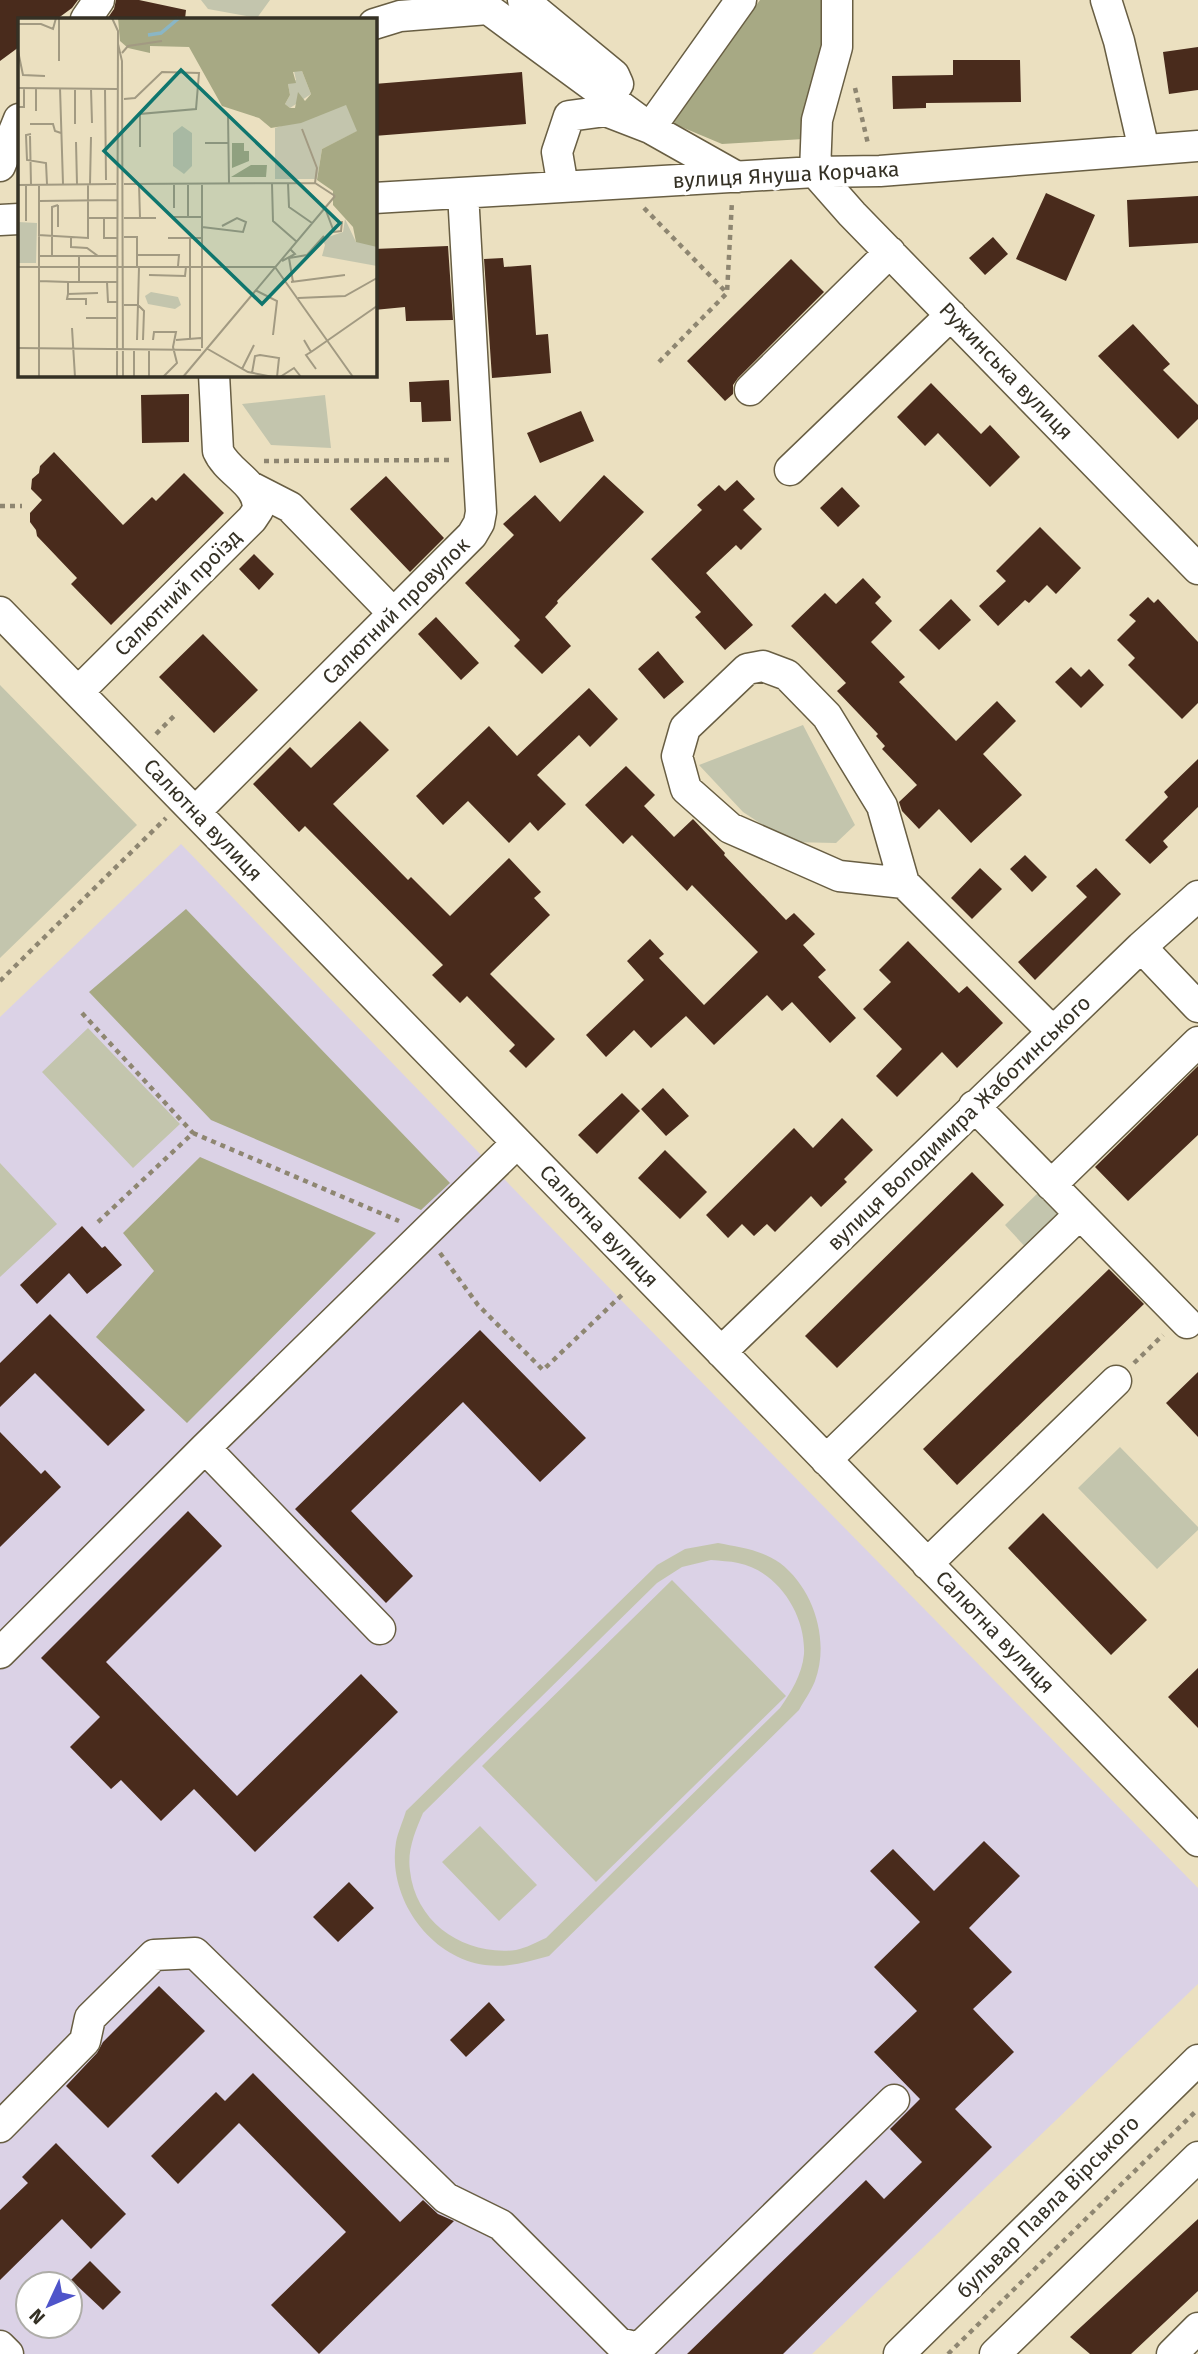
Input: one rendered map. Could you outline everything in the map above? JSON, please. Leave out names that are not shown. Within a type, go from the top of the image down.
[{"type":"street","points":[[87,18],[99,0]]},
{"type":"street","points":[[523,0],[614,75],[618,85],[609,98]]},
{"type":"street","points":[[650,128],[741,0]]},
{"type":"street","points":[[815,172],[817,120],[837,47],[837,0]]},
{"type":"street","points":[[1106,0],[1119,41],[1144,150]]},
{"type":"street","points":[[376,23],[400,16],[488,9],[735,189]]},
{"type":"street","points":[[563,187],[557,152],[569,116],[607,111],[650,128]]},
{"type":"street","points":[[0,166],[18,121]]},
{"type":"street","name":"вулиця Януша Корчака","points":[[376,198],[563,187],[735,189],[815,172],[880,171],[1198,146]]},
{"type":"street","name":"Ружинська вулиця","points":[[815,172],[1198,569]]},
{"type":"street","name":"Салютний провулок","points":[[190,806],[393,613],[472,535],[479,523],[479,460],[463,193]]},
{"type":"street","points":[[0,220],[18,219]]},
{"type":"street","points":[[750,390],[890,252]]},
{"type":"street","points":[[790,470],[951,315]]},
{"type":"street","points":[[214,376],[218,451],[224,461],[251,487],[290,507],[393,613]]},
{"type":"street","name":"Салютний проїзд","points":[[78,692],[252,519],[258,510],[258,503],[251,487]]},
{"type":"street","name":"Салютна вулиця","points":[[0,612],[927,1564],[1195,1831]]},
{"type":"street","points":[[904,883],[839,876],[730,828],[686,789],[677,756],[685,728],[747,669],[763,666],[788,675],[827,716],[882,806],[904,883],[1042,1021],[1055,1030]]},
{"type":"street","name":"вулиця Володимира Жаботинського","points":[[721,1352],[974,1106],[1198,896]]},
{"type":"street","points":[[1141,947],[1198,1007]]},
{"type":"street","points":[[1051,1185],[1198,1042]]},
{"type":"street","points":[[974,1106],[1184,1320]]},
{"type":"street","points":[[0,1653],[517,1143]]},
{"type":"street","points":[[826,1460],[1080,1214]]},
{"type":"street","points":[[927,1564],[1116,1381]]},
{"type":"street","points":[[205,1448],[380,1629]]},
{"type":"street","points":[[0,2127],[85,2041],[90,2018],[154,1955],[195,1953],[446,2198],[500,2225],[620,2343],[639,2348],[894,2101]]},
{"type":"street","name":"бульвар Павла Вірського","points":[[899,2354],[1198,2060]]},
{"type":"street","points":[[998,2353],[1198,2157]]},
{"type":"street","points":[[1172,2354],[1198,2328]]},
{"type":"street","points":[[0,2346],[8,2354]]},
{"type":"path","points":[[854,85],[869,145]]},
{"type":"path","points":[[659,362],[727,293],[735,189]]},
{"type":"path","points":[[639,204],[727,293]]},
{"type":"path","points":[[224,461],[479,460]]},
{"type":"path","points":[[0,506],[22,506]]},
{"type":"path","points":[[153,738],[177,713]]},
{"type":"path","points":[[0,981],[190,806]]},
{"type":"path","points":[[82,1013],[193,1133],[425,1232],[478,1304],[543,1370],[625,1292]]},
{"type":"path","points":[[98,1222],[193,1133]]},
{"type":"path","points":[[1116,1381],[1184,1320]]},
{"type":"path","points":[[948,2354],[1198,2109]]},
{"type":"shaded area","points":[[181,844],[619,1298],[1198,1888],[1198,1984],[812,2354],[0,2354],[0,1017]]},
{"type":"green space","points":[[201,0],[270,0],[257,18],[208,9]]},
{"type":"green space","points":[[760,0],[821,0],[825,44],[804,139],[722,144],[672,123]]},
{"type":"green space","points":[[325,395],[331,448],[271,445],[242,404]]},
{"type":"green space","points":[[0,685],[137,825],[0,958]]},
{"type":"green space","points":[[803,725],[855,825],[836,843],[789,842],[743,812],[699,765]]},
{"type":"green space","points":[[186,909],[450,1183],[421,1210],[211,1120],[89,992]]},
{"type":"green space","points":[[88,1028],[180,1124],[133,1168],[42,1072]]},
{"type":"green space","points":[[200,1157],[376,1233],[187,1423],[96,1337],[154,1271],[123,1233]]},
{"type":"green space","points":[[0,1163],[57,1224],[0,1277]]},
{"type":"green space","points":[[1040,1191],[1064,1217],[1029,1251],[1005,1225]]},
{"type":"green space","points":[[1120,1447],[1198,1527],[1157,1569],[1078,1488]]},
{"type":"green space","points":[[718,1543],[758,1552],[780,1563],[802,1587],[816,1617],[821,1649],[815,1681],[799,1710],[549,1956],[517,1964],[493,1966],[465,1960],[446,1950],[416,1921],[405,1903],[398,1883],[396,1842],[406,1811],[657,1565],[685,1549]],"holes":[[[711,1560],[738,1563],[765,1575],[777,1585],[795,1610],[803,1639],[803,1662],[792,1689],[780,1708],[546,1938],[520,1949],[497,1951],[479,1948],[446,1933],[422,1907],[414,1890],[410,1871],[411,1848],[423,1813],[657,1583],[682,1567]]]},
{"type":"green space","points":[[672,1580],[786,1696],[596,1882],[482,1766]]},
{"type":"green space","points":[[480,1826],[537,1885],[499,1921],[442,1862]]},
{"type":"building","points":[[0,0],[78,0],[58,18],[18,18],[18,48],[0,61]]},
{"type":"building","points":[[116,0],[139,0],[186,10],[185,18],[108,18]]},
{"type":"building","points":[[1198,47],[1198,90],[1169,94],[1163,52]]},
{"type":"building","points":[[953,60],[1020,60],[1021,102],[926,103],[926,108],[893,109],[892,76],[953,75]]},
{"type":"building","points":[[522,72],[526,124],[376,136],[376,84]]},
{"type":"building","points":[[1046,193],[1095,215],[1066,281],[1016,259]]},
{"type":"building","points":[[1198,196],[1198,243],[1129,247],[1127,200]]},
{"type":"building","points":[[993,237],[1008,254],[985,275],[969,258]]},
{"type":"building","points":[[448,246],[453,320],[406,321],[405,307],[376,310],[376,249]]},
{"type":"building","points":[[503,258],[504,267],[531,265],[536,335],[548,334],[551,373],[492,378],[484,259]]},
{"type":"building","points":[[791,259],[824,292],[738,378],[733,385],[733,394],[725,401],[687,361]]},
{"type":"building","points":[[1133,324],[1170,364],[1163,370],[1198,405],[1198,419],[1178,439],[1098,356]]},
{"type":"building","points":[[449,380],[451,421],[422,422],[421,402],[410,402],[409,382]]},
{"type":"building","points":[[931,383],[981,434],[990,425],[1020,457],[990,487],[938,433],[925,446],[897,417]]},
{"type":"building","points":[[189,394],[189,442],[142,443],[141,395]]},
{"type":"building","points":[[581,411],[594,441],[540,463],[527,433]]},
{"type":"building","points":[[54,452],[123,525],[152,497],[156,501],[184,473],[224,513],[111,625],[71,584],[77,578],[37,536],[30,522],[30,513],[42,500],[31,489],[32,479]]},
{"type":"building","points":[[604,475],[644,512],[557,601],[545,617],[571,646],[542,674],[514,646],[520,640],[465,583],[514,535],[503,524],[535,495],[560,522]]},
{"type":"building","points":[[386,476],[444,538],[410,572],[350,509]]},
{"type":"building","points":[[737,480],[755,499],[743,510],[762,529],[741,550],[736,545],[706,573],[753,625],[725,650],[695,617],[701,612],[651,559],[702,510],[697,505],[719,485],[725,491]]},
{"type":"building","points":[[842,487],[860,506],[838,527],[820,508]]},
{"type":"building","points":[[1040,527],[1081,568],[1056,594],[1047,585],[1029,603],[1025,600],[998,626],[979,606],[1006,581],[996,571]]},
{"type":"building","points":[[254,554],[274,574],[259,590],[239,569]]},
{"type":"building","points":[[863,578],[881,597],[875,603],[892,621],[871,642],[905,677],[899,682],[956,741],[997,701],[1016,721],[983,754],[1022,795],[971,843],[939,809],[919,829],[902,811],[899,802],[917,785],[882,749],[885,746],[876,736],[878,734],[837,691],[846,683],[791,626],[825,593],[836,604]]},
{"type":"building","points":[[1148,597],[1154,603],[1158,599],[1198,642],[1198,703],[1182,719],[1128,665],[1135,658],[1117,640],[1136,621],[1129,615]]},
{"type":"building","points":[[951,599],[971,620],[939,650],[919,630]]},
{"type":"building","points":[[436,617],[479,663],[461,680],[418,634]]},
{"type":"building","points":[[203,634],[258,690],[214,733],[159,677]]},
{"type":"building","points":[[658,651],[684,682],[664,699],[638,669]]},
{"type":"building","points":[[1071,667],[1081,677],[1089,669],[1104,685],[1081,708],[1055,682]]},
{"type":"building","points":[[589,688],[618,719],[590,747],[579,735],[537,775],[566,804],[538,831],[530,822],[509,843],[468,801],[443,825],[416,796],[489,726],[517,756]]},
{"type":"building","points":[[360,721],[389,750],[333,804],[408,880],[411,877],[450,916],[509,858],[541,892],[534,898],[550,915],[490,974],[555,1039],[526,1068],[509,1051],[515,1045],[467,996],[460,1003],[432,975],[443,965],[305,826],[299,832],[253,784],[290,747],[311,768]]},
{"type":"building","points":[[1198,759],[1198,807],[1163,841],[1168,847],[1150,864],[1125,840],[1168,797],[1164,792]]},
{"type":"building","points":[[626,766],[655,795],[644,806],[674,837],[693,819],[786,920],[794,913],[815,934],[803,945],[826,970],[818,977],[856,1018],[830,1043],[792,1002],[782,1011],[767,995],[714,1045],[686,1016],[651,1048],[634,1030],[606,1057],[586,1035],[644,980],[627,961],[650,939],[664,954],[659,958],[704,1005],[758,952],[692,885],[687,891],[632,835],[623,844],[585,805]]},
{"type":"building","points":[[1025,855],[1047,877],[1032,892],[1010,869]]},
{"type":"building","points":[[980,868],[1002,889],[972,919],[951,898]]},
{"type":"building","points":[[1096,868],[1121,894],[1035,980],[1018,962],[1087,897],[1076,886]]},
{"type":"building","points":[[908,941],[959,993],[967,986],[1003,1023],[957,1068],[942,1052],[897,1097],[876,1076],[902,1049],[863,1009],[891,982],[879,970]]},
{"type":"building","points":[[1198,1066],[1198,1135],[1128,1201],[1095,1167]]},
{"type":"building","points":[[663,1088],[689,1116],[666,1136],[641,1109]]},
{"type":"building","points":[[622,1093],[640,1111],[597,1154],[578,1135]]},
{"type":"building","points":[[842,1118],[873,1150],[844,1179],[847,1182],[821,1207],[811,1196],[775,1232],[767,1224],[754,1236],[742,1224],[728,1238],[706,1215],[794,1128],[813,1148]]},
{"type":"building","points":[[665,1150],[707,1192],[680,1219],[638,1178]]},
{"type":"building","points":[[972,1172],[1004,1205],[837,1368],[805,1336]]},
{"type":"building","points":[[82,1226],[122,1265],[87,1294],[69,1273],[37,1304],[20,1285]]},
{"type":"building","points":[[1109,1269],[1144,1304],[957,1485],[923,1449]]},
{"type":"building","points":[[50,1314],[145,1410],[108,1446],[35,1373],[0,1407],[0,1363]]},
{"type":"building","points":[[480,1330],[586,1438],[540,1482],[463,1402],[351,1511],[413,1576],[386,1603],[295,1509]]},
{"type":"building","points":[[1198,1372],[1198,1437],[1166,1403]]},
{"type":"building","points":[[0,1432],[41,1474],[45,1470],[61,1487],[0,1547]]},
{"type":"building","points":[[188,1511],[222,1546],[106,1662],[237,1796],[361,1674],[398,1712],[255,1852],[194,1789],[161,1821],[121,1780],[111,1789],[70,1747],[100,1717],[41,1658]]},
{"type":"building","points":[[1043,1513],[1147,1620],[1111,1655],[1008,1548]]},
{"type":"building","points":[[1198,1668],[1198,1728],[1168,1697]]},
{"type":"building","points":[[984,1841],[1020,1876],[969,1928],[1012,1972],[973,2009],[1014,2052],[955,2109],[992,2147],[783,2354],[687,2354],[866,2180],[884,2199],[922,2162],[890,2129],[920,2099],[874,2052],[917,2011],[874,1967],[920,1922],[870,1871],[893,1849],[934,1891]]},
{"type":"building","points":[[349,1882],[374,1908],[338,1942],[313,1917]]},
{"type":"building","points":[[159,1986],[205,2031],[108,2128],[66,2086],[97,2053],[103,2042]]},
{"type":"building","points":[[489,2002],[505,2020],[466,2057],[450,2040]]},
{"type":"building","points":[[253,2073],[400,2222],[423,2200],[438,2214],[454,2221],[319,2354],[271,2305],[346,2232],[239,2123],[178,2184],[151,2156],[216,2092],[225,2101]]},
{"type":"building","points":[[56,2143],[126,2214],[91,2249],[62,2219],[0,2280],[0,2210],[28,2183],[22,2177]]},
{"type":"building","points":[[1198,2219],[1198,2291],[1131,2354],[1090,2354],[1070,2337]]},
{"type":"building","points":[[90,2261],[121,2292],[103,2310],[84,2292],[84,2270],[81,2270]]}]
